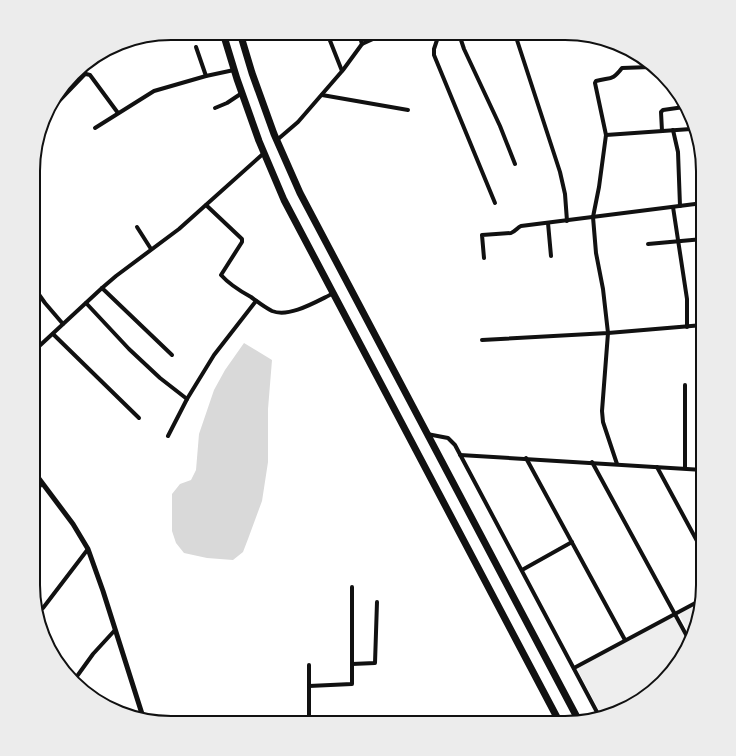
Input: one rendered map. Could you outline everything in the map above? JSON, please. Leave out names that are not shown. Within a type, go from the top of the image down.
[{"type":"highway","points":[[225,40],[234,70],[264,153],[284,200],[556,716]]},
{"type":"highway","points":[[242,40],[252,73],[277,140],[300,193],[575,716]]},
{"type":"street","points":[[330,40],[342,72]]},
{"type":"street","points":[[360,40],[362,44]]},
{"type":"street","points":[[277,140],[298,122],[322,95],[342,72],[362,44],[371,40]]},
{"type":"street","points":[[437,40],[434,55],[495,203]]},
{"type":"street","points":[[461,40],[500,126],[515,164]]},
{"type":"street","points":[[517,40],[560,172],[565,194],[567,221]]},
{"type":"street","points":[[196,47],[206,76]]},
{"type":"street","points":[[617,464],[603,422],[602,410],[608,334],[592,217],[599,187],[606,135],[595,83],[596,81],[611,79],[622,68],[643,66]]},
{"type":"street","points":[[95,128],[154,92],[206,76],[234,70]]},
{"type":"street","points":[[63,97],[84,75],[90,75],[118,114]]},
{"type":"street","points":[[215,108],[227,103],[242,93]]},
{"type":"street","points":[[322,95],[408,110]]},
{"type":"street","points":[[662,131],[661,112],[663,110],[679,108]]},
{"type":"street","points":[[606,135],[689,129]]},
{"type":"street","points":[[673,130],[678,152],[680,206]]},
{"type":"street","points":[[40,345],[102,288],[178,229],[264,153]]},
{"type":"street","points":[[206,204],[242,239],[242,242],[221,275],[235,287],[274,312],[287,312],[308,306],[334,293]]},
{"type":"street","points":[[484,258],[482,235],[511,233],[515,232],[521,226],[696,204]]},
{"type":"street","points":[[673,207],[687,299],[687,327]]},
{"type":"street","points":[[548,223],[551,256]]},
{"type":"street","points":[[137,228],[151,250]]},
{"type":"street","points":[[648,244],[696,241]]},
{"type":"street","points":[[102,288],[172,355]]},
{"type":"street","points":[[40,296],[63,324]]},
{"type":"street","points":[[168,436],[187,399],[214,355],[256,301]]},
{"type":"street","points":[[86,303],[129,349],[149,368],[187,399]]},
{"type":"street","points":[[482,340],[608,334],[696,326]]},
{"type":"street","points":[[52,334],[140,418]]},
{"type":"street","points":[[685,468],[686,385]]},
{"type":"street","points":[[427,434],[452,440],[597,711]]},
{"type":"street","points":[[460,455],[696,469]]},
{"type":"street","points":[[526,458],[625,640]]},
{"type":"street","points":[[592,462],[686,635]]},
{"type":"street","points":[[657,467],[696,539]]},
{"type":"street","points":[[40,480],[73,524],[88,549],[103,591],[141,712]]},
{"type":"street","points":[[522,570],[572,542]]},
{"type":"street","points":[[43,608],[88,549]]},
{"type":"street","points":[[309,686],[352,684],[352,587]]},
{"type":"street","points":[[352,664],[375,664],[377,602]]},
{"type":"street","points":[[574,668],[694,603]]},
{"type":"street","points":[[77,677],[93,654],[115,630]]},
{"type":"street","points":[[308,665],[309,716]]},
{"type":"shaded area","points":[[244,343],[272,360],[268,409],[268,462],[262,501],[243,552],[233,560],[207,558],[184,553],[176,543],[172,531],[172,494],[180,484],[191,480],[196,470],[199,434],[214,390],[225,370]]},
{"type":"shaded area","points":[[694,606],[688,631],[679,614]]},
{"type":"shaded area","points":[[674,616],[685,637],[669,665],[658,678],[645,689],[607,709],[599,711],[577,669]]}]
